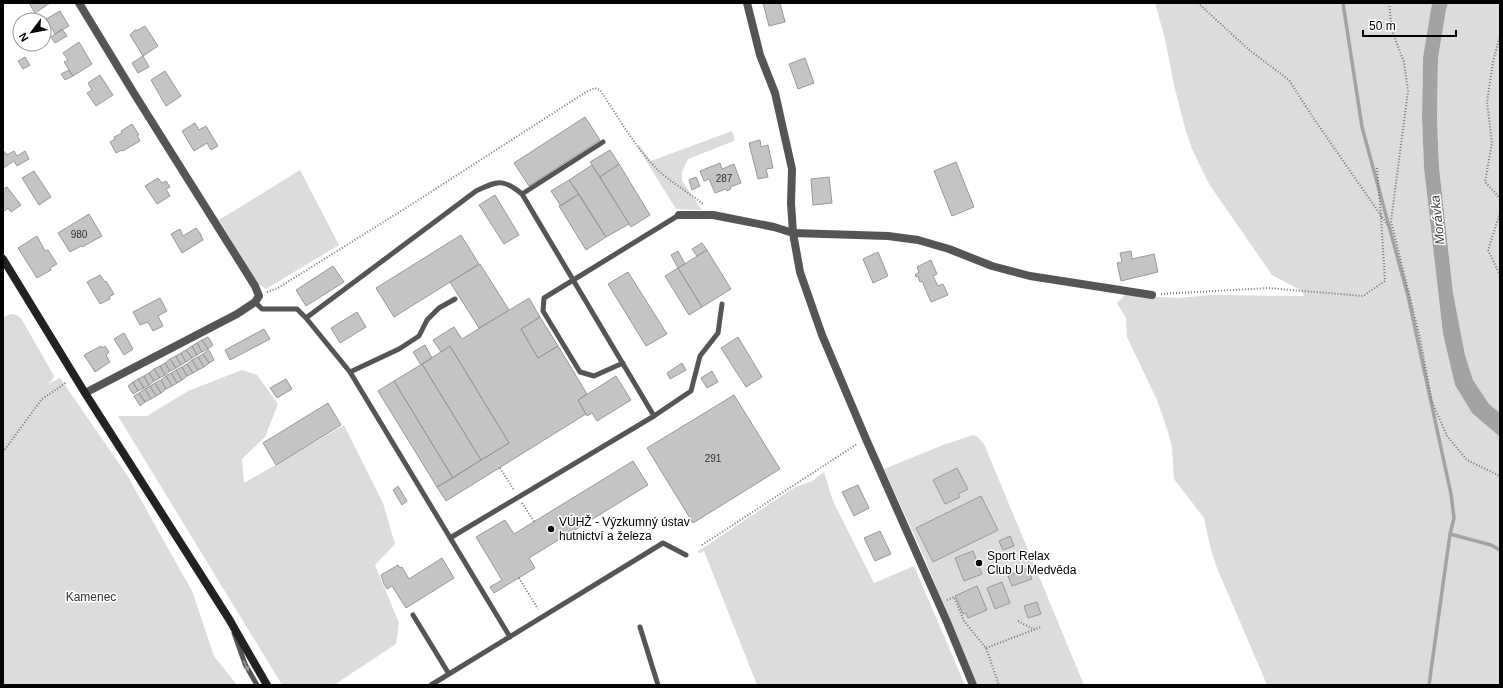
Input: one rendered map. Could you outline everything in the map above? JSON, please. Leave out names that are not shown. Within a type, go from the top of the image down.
[{"type":"main road","points":[[3,259],[85,393],[229,619],[267,685]]},
{"type":"street","points":[[79,3],[139,102],[255,286],[259,296],[255,302],[237,314],[85,393]]},
{"type":"street","points":[[747,3],[760,55],[775,93],[792,169],[793,233],[800,272],[822,335],[973,685]]},
{"type":"street","points":[[679,214],[713,215],[774,227],[793,233],[888,236],[918,240],[949,249],[992,266],[1030,276],[1152,295]]},
{"type":"lane","points":[[522,194],[602,142]]},
{"type":"lane","points":[[306,318],[476,191],[493,182],[510,184],[522,194],[654,416]]},
{"type":"lane","points":[[623,363],[594,376],[580,372],[543,311],[544,298],[679,214]]},
{"type":"lane","points":[[350,372],[399,349],[419,336],[427,320],[439,308],[455,300]]},
{"type":"lane","points":[[255,302],[262,309],[297,309],[350,372],[510,637]]},
{"type":"lane","points":[[450,538],[654,416],[691,391],[700,356],[718,333],[722,304]]},
{"type":"lane","points":[[431,685],[664,543],[686,555]]},
{"type":"lane","points":[[413,615],[449,674]]},
{"type":"lane","points":[[229,619],[245,664],[257,685]]},
{"type":"lane","points":[[640,627],[658,685]]},
{"type":"path","points":[[1198,3],[1248,49],[1288,80],[1389,226]]},
{"type":"path","points":[[1389,3],[1392,31],[1404,62],[1408,91],[1391,221],[1420,338],[1432,402],[1447,436],[1467,460],[1500,476]]},
{"type":"path","points":[[1500,35],[1493,62],[1487,102],[1492,143],[1485,182],[1500,198]]},
{"type":"path","points":[[1152,295],[1268,288],[1363,296],[1385,281],[1377,168]]},
{"type":"path","points":[[1500,213],[1488,250],[1500,274]]},
{"type":"path","points":[[3,452],[42,399],[75,376]]},
{"type":"path","points":[[702,545],[866,439]]},
{"type":"path","points":[[519,578],[543,617]]},
{"type":"path","points":[[939,604],[954,598],[964,621],[986,648],[999,685]]},
{"type":"path","points":[[1018,621],[1035,630]]},
{"type":"path","points":[[986,648],[1041,627]]},
{"type":"green space","points":[[1155,3],[1432,3],[1423,57],[1422,119],[1424,168],[1443,334],[1455,385],[1472,413],[1500,437],[1500,685],[1267,685],[1217,568],[1211,550],[1204,518],[1174,479],[1172,447],[1168,432],[1157,400],[1127,337],[1126,318],[1117,303],[1125,295],[1178,298],[1212,295],[1304,296],[1302,291],[1272,275],[1209,184],[1192,149],[1185,128],[1174,85],[1165,39]]},
{"type":"green space","points":[[1448,3],[1500,3],[1500,413],[1489,404],[1473,380],[1465,355],[1453,293],[1439,167],[1437,119],[1438,58]]},
{"type":"green space","points":[[732,131],[734,141],[688,159],[682,172],[682,181],[702,210],[676,209],[637,146],[639,145],[651,161]]},
{"type":"green space","points":[[300,170],[339,245],[266,289],[258,284],[219,220]]},
{"type":"green space","name":"Kamenec","points":[[11,314],[17,315],[21,318],[54,376],[48,384],[60,378],[127,475],[192,591],[214,656],[237,685],[3,685],[3,317]]},
{"type":"green space","points":[[242,370],[257,375],[278,404],[265,437],[242,459],[244,483],[344,425],[383,503],[395,544],[375,565],[399,623],[396,644],[334,685],[282,685],[118,416],[147,416],[188,391]]},
{"type":"green space","name":"Sport Relax Club U Medvěda","points":[[973,435],[978,437],[984,444],[1084,685],[976,685],[924,557],[884,469],[943,445]]},
{"type":"green space","points":[[824,472],[833,501],[874,583],[914,566],[965,685],[757,685],[704,551],[701,553],[697,552],[792,489],[812,481]]},
{"type":"water","name":"Morávka","points":[[1432,3],[1448,3],[1438,58],[1437,119],[1439,167],[1453,293],[1465,355],[1473,380],[1489,404],[1500,413],[1500,437],[1472,413],[1455,385],[1443,334],[1424,168],[1422,119],[1423,57]]},
{"type":"building","points":[[32,3],[50,3],[36,12],[34,12],[30,5]]},
{"type":"building","points":[[763,3],[780,3],[785,22],[769,26]]},
{"type":"building","points":[[60,11],[69,26],[55,34],[52,29],[52,16]]},
{"type":"building","points":[[145,26],[158,46],[143,56],[130,35],[135,30]]},
{"type":"building","points":[[62,29],[67,36],[55,43],[52,36]]},
{"type":"building","points":[[79,42],[92,64],[73,76],[64,62],[68,60],[63,53]]},
{"type":"building","points":[[143,56],[149,67],[138,73],[132,63]]},
{"type":"building","points":[[25,57],[30,65],[23,69],[18,61]]},
{"type":"building","points":[[805,58],[814,83],[798,89],[789,64]]},
{"type":"building","points":[[69,70],[73,76],[65,80],[61,74]]},
{"type":"building","points":[[165,71],[181,96],[166,106],[151,80]]},
{"type":"building","points":[[100,75],[113,95],[96,106],[87,93],[92,90],[88,83]]},
{"type":"building","points":[[585,117],[600,140],[529,186],[514,163]]},
{"type":"building","points":[[195,123],[199,130],[206,126],[218,146],[211,150],[207,143],[194,151],[182,131]]},
{"type":"building","points":[[132,124],[139,135],[137,135],[140,141],[123,151],[122,150],[116,153],[110,142],[115,139],[114,137],[122,133],[121,131]]},
{"type":"building","points":[[760,140],[761,147],[768,145],[773,168],[766,169],[768,177],[758,179],[749,143]]},
{"type":"building","points":[[610,150],[619,164],[600,177],[590,162]]},
{"type":"building","points":[[3,151],[7,155],[14,151],[17,156],[25,151],[29,159],[17,166],[14,161],[3,168]]},
{"type":"building","points":[[956,162],[974,207],[952,216],[934,171]]},
{"type":"building","points":[[720,163],[722,169],[734,164],[741,183],[730,187],[731,189],[727,191],[726,189],[715,193],[709,179],[704,181],[700,171]]},
{"type":"building","points":[[619,164],[650,215],[631,227],[600,177]]},
{"type":"building","points":[[592,165],[629,224],[606,237],[569,180]]},
{"type":"building","points":[[34,171],[51,197],[39,205],[22,178]]},
{"type":"building","points":[[696,177],[700,186],[692,190],[689,180]]},
{"type":"building","points":[[829,177],[832,203],[813,205],[811,179]]},
{"type":"building","points":[[158,178],[162,183],[166,181],[170,187],[166,189],[170,196],[157,204],[145,186]]},
{"type":"building","points":[[569,180],[579,194],[561,206],[551,191]]},
{"type":"building","points":[[7,187],[21,205],[11,212],[8,208],[3,212],[3,189]]},
{"type":"building","points":[[579,194],[606,237],[586,250],[559,206]]},
{"type":"building","points":[[495,195],[519,235],[504,244],[479,205]]},
{"type":"building","points":[[89,214],[102,236],[70,252],[58,233]]},
{"type":"building","points":[[196,228],[203,240],[182,253],[171,234],[180,229],[183,236]]},
{"type":"building","points":[[461,235],[479,264],[394,317],[376,288]]},
{"type":"building","points":[[37,236],[45,251],[48,250],[57,264],[50,268],[51,270],[37,278],[18,248]]},
{"type":"building","points":[[702,243],[707,250],[697,256],[692,249]]},
{"type":"building","points":[[707,250],[731,289],[702,307],[678,268]]},
{"type":"building","points":[[678,251],[685,264],[678,268],[671,255]]},
{"type":"building","points":[[1131,251],[1132,259],[1154,254],[1158,272],[1121,281],[1117,263],[1122,262],[1120,253]]},
{"type":"building","points":[[878,252],[888,276],[873,283],[863,259]]},
{"type":"building","points":[[931,260],[937,274],[933,276],[938,286],[943,284],[948,295],[931,302],[922,281],[920,282],[918,276],[916,277],[915,275],[919,272],[917,267]]},
{"type":"building","points":[[480,264],[509,310],[479,328],[450,282]]},
{"type":"building","points":[[333,266],[344,282],[306,306],[296,290]]},
{"type":"building","points":[[678,268],[702,307],[689,315],[665,276]]},
{"type":"building","points":[[628,272],[667,334],[646,346],[608,284]]},
{"type":"building","points":[[100,275],[105,282],[106,281],[114,294],[109,297],[110,299],[100,304],[87,282]]},
{"type":"building","points":[[160,298],[167,311],[158,316],[163,326],[153,331],[148,322],[140,325],[133,312]]},
{"type":"building","points":[[529,298],[540,317],[521,329],[538,358],[558,346],[587,394],[578,400],[586,414],[446,501],[437,487],[509,443],[450,346],[441,352],[433,340],[454,327],[462,339]]},
{"type":"building","points":[[357,312],[366,327],[340,343],[331,328]]},
{"type":"building","points":[[540,317],[558,346],[538,358],[521,329]]},
{"type":"building","points":[[264,329],[270,339],[230,360],[225,350]]},
{"type":"building","points":[[124,333],[133,349],[124,355],[114,339]]},
{"type":"building","points":[[208,337],[213,345],[208,349],[202,340]]},
{"type":"building","points":[[738,337],[762,377],[746,387],[721,348]]},
{"type":"building","points":[[202,340],[208,349],[202,352],[197,343]]},
{"type":"building","points":[[197,343],[202,352],[197,355],[192,346]]},
{"type":"building","points":[[425,345],[432,358],[421,365],[413,352]]},
{"type":"building","points":[[101,346],[102,348],[105,346],[109,352],[106,355],[110,362],[95,372],[84,355]]},
{"type":"building","points":[[192,346],[197,355],[192,358],[186,350]]},
{"type":"building","points":[[450,346],[509,443],[481,460],[422,364]]},
{"type":"building","points":[[186,350],[192,358],[186,362],[181,353]]},
{"type":"building","points":[[209,350],[214,360],[209,363],[203,354]]},
{"type":"building","points":[[181,353],[186,362],[181,365],[176,356]]},
{"type":"building","points":[[203,354],[209,363],[204,367],[198,357]]},
{"type":"building","points":[[176,356],[181,365],[176,368],[170,359]]},
{"type":"building","points":[[198,357],[204,367],[198,370],[192,360]]},
{"type":"building","points":[[170,359],[176,368],[170,371],[165,363]]},
{"type":"building","points":[[192,360],[198,370],[193,373],[187,364]]},
{"type":"building","points":[[165,363],[170,371],[165,375],[160,366]]},
{"type":"building","points":[[682,363],[686,370],[670,379],[667,373]]},
{"type":"building","points":[[187,364],[193,373],[187,376],[182,367]]},
{"type":"building","points":[[422,364],[481,460],[453,478],[394,381]]},
{"type":"building","points":[[160,366],[165,375],[160,378],[154,369]]},
{"type":"building","points":[[182,367],[187,376],[182,380],[176,370]]},
{"type":"building","points":[[154,369],[160,378],[154,381],[149,373]]},
{"type":"building","points":[[176,370],[182,380],[177,383],[171,373]]},
{"type":"building","points":[[712,371],[718,382],[707,388],[701,378]]},
{"type":"building","points":[[149,373],[154,381],[149,385],[144,376]]},
{"type":"building","points":[[171,373],[177,383],[172,386],[166,376]]},
{"type":"building","points":[[144,376],[149,385],[144,388],[138,379]]},
{"type":"building","points":[[166,376],[172,386],[166,389],[161,380]]},
{"type":"building","points":[[616,376],[631,400],[597,421],[592,413],[587,416],[578,400]]},
{"type":"building","points":[[138,379],[144,388],[138,391],[133,382]]},
{"type":"building","points":[[286,379],[292,389],[277,398],[270,388]]},
{"type":"building","points":[[161,380],[166,389],[161,393],[155,383]]},
{"type":"building","points":[[394,381],[453,478],[437,487],[378,391]]},
{"type":"building","points":[[133,382],[138,391],[133,394],[128,386]]},
{"type":"building","points":[[155,383],[161,393],[156,396],[150,386]]},
{"type":"building","points":[[150,386],[156,396],[151,399],[145,389]]},
{"type":"building","points":[[145,389],[151,399],[145,402],[139,393]]},
{"type":"building","points":[[139,393],[145,402],[140,406],[134,396]]},
{"type":"building","points":[[734,395],[780,469],[693,523],[647,448]]},
{"type":"building","points":[[328,403],[341,425],[276,465],[263,443]]},
{"type":"building","name":"VÚHŽ - Výzkumný ústav hutnictví a železa","points":[[633,461],[648,485],[529,558],[535,568],[494,593],[490,587],[502,580],[476,537],[505,520],[514,534]]},
{"type":"building","points":[[957,468],[968,489],[958,494],[960,497],[945,504],[933,480]]},
{"type":"building","points":[[858,485],[869,508],[854,516],[842,492]]},
{"type":"building","points":[[398,486],[407,501],[402,505],[393,490]]},
{"type":"building","points":[[981,496],[998,530],[933,562],[916,528]]},
{"type":"building","points":[[880,531],[891,554],[875,561],[864,538]]},
{"type":"building","points":[[1010,536],[1014,546],[1003,550],[999,541]]},
{"type":"building","points":[[973,551],[982,574],[964,581],[955,558]]},
{"type":"building","points":[[442,558],[454,578],[406,608],[392,586],[387,589],[384,584],[381,575],[398,565],[400,568],[402,567],[409,579]]},
{"type":"building","points":[[1028,568],[1032,579],[1012,586],[1008,576]]},
{"type":"building","points":[[1002,582],[1010,603],[995,609],[987,588]]},
{"type":"building","points":[[977,586],[987,610],[968,618],[966,613],[963,614],[955,596]]},
{"type":"building","points":[[1037,602],[1041,614],[1028,618],[1024,606]]},
{"type":"waterway","points":[[1343,3],[1362,127],[1408,296],[1451,494],[1454,518],[1450,534],[1491,545],[1500,550]]},
{"type":"waterway","points":[[1429,685],[1450,534]]},
{"type":"place","name":"VÚHŽ - Výzkumný ústav hutnictví a železa","points":[[551,529]]},
{"type":"place","name":"Sport Relax Club U Medvěda","points":[[979,563]]}]
